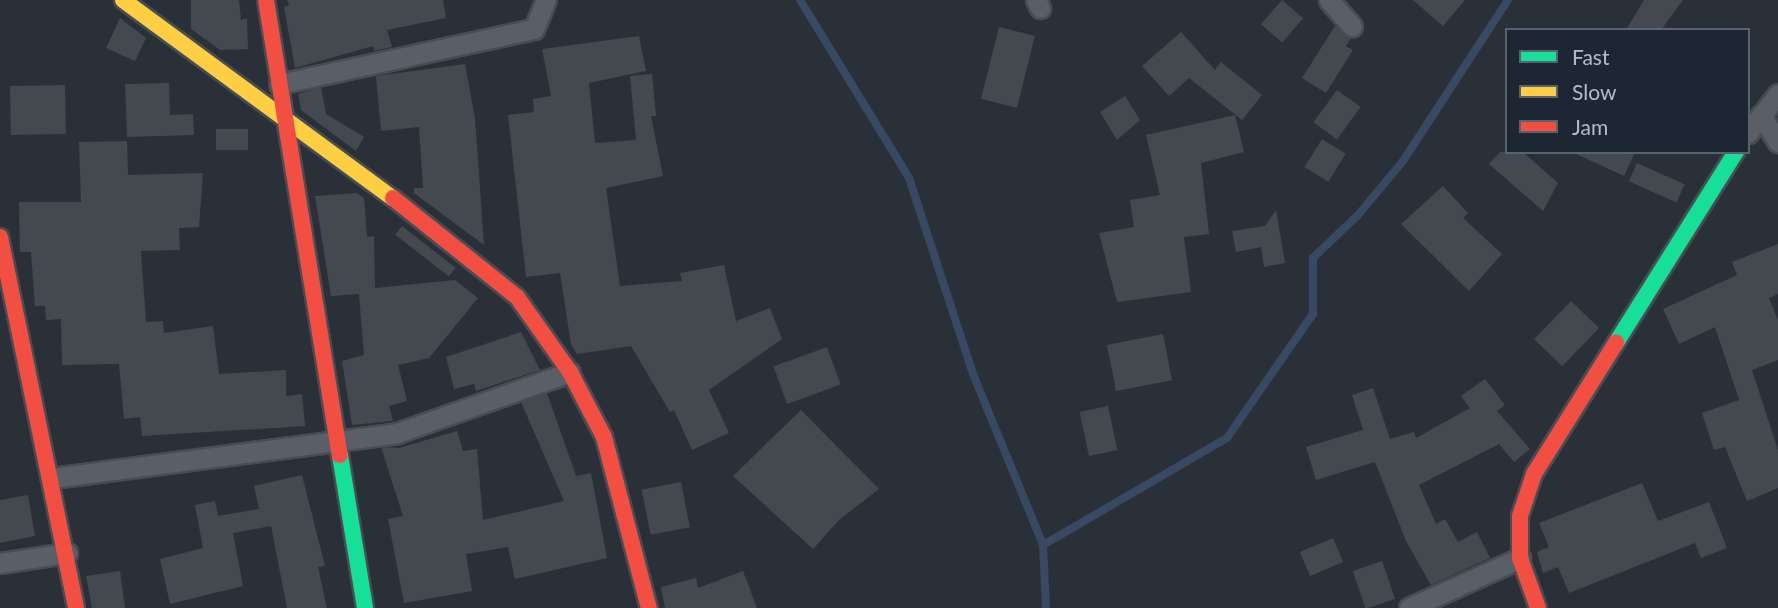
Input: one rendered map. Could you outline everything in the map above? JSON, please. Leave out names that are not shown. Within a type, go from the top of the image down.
[{"type":"street","points":[[123,0],[285,123],[410,211],[517,297],[570,372],[604,437],[649,608]]},
{"type":"street","points":[[266,0],[365,608]]},
{"type":"street","points":[[279,84],[534,29],[546,0]]},
{"type":"street","points":[[1329,0],[1352,26]]},
{"type":"street","points":[[1750,130],[1778,94]]},
{"type":"street","points":[[1761,115],[1778,142]]},
{"type":"street","points":[[1538,608],[1520,558],[1520,516],[1534,474],[1735,154]]},
{"type":"street","points":[[0,237],[9,309],[52,478],[76,608]]},
{"type":"street","points":[[52,478],[397,433],[570,372]]},
{"type":"street","points":[[0,563],[67,553]]},
{"type":"street","points":[[1409,608],[1520,558]]},
{"type":"building","points":[[191,0],[239,0],[241,20],[247,18],[248,49],[220,50],[191,29]]},
{"type":"building","points":[[287,0],[443,0],[446,18],[387,30],[392,47],[374,51],[373,46],[295,68],[284,7],[289,5]]},
{"type":"building","points":[[1282,0],[1303,18],[1282,43],[1261,24]]},
{"type":"building","points":[[1413,0],[1465,0],[1443,26]]},
{"type":"building","points":[[1644,0],[1683,0],[1662,28],[1627,28]]},
{"type":"building","points":[[120,18],[146,38],[135,61],[106,48]]},
{"type":"building","points":[[1335,26],[1351,38],[1346,46],[1353,50],[1326,93],[1302,78]]},
{"type":"building","points":[[999,27],[1035,36],[1017,108],[981,99]]},
{"type":"building","points":[[1181,32],[1215,70],[1221,62],[1262,95],[1242,120],[1189,78],[1169,96],[1142,66]]},
{"type":"building","points":[[639,36],[646,71],[589,83],[595,143],[636,140],[630,76],[652,74],[656,116],[651,116],[663,176],[606,188],[620,286],[682,281],[680,273],[724,265],[736,321],[770,308],[782,339],[709,390],[729,433],[692,450],[674,410],[670,412],[631,346],[577,354],[571,344],[560,273],[526,277],[508,115],[534,112],[533,99],[551,96],[542,49]]},
{"type":"building","points":[[465,64],[475,118],[484,245],[414,193],[414,188],[423,188],[419,127],[381,131],[376,76]]},
{"type":"building","points":[[169,83],[170,115],[193,114],[194,135],[127,137],[125,84]]},
{"type":"building","points":[[65,85],[66,134],[11,135],[10,86]]},
{"type":"building","points":[[321,87],[326,114],[364,137],[356,151],[301,110],[298,94]]},
{"type":"building","points":[[1337,90],[1360,107],[1337,139],[1313,122]]},
{"type":"building","points":[[1125,96],[1140,120],[1117,140],[1100,112]]},
{"type":"building","points":[[1235,115],[1244,152],[1201,163],[1209,234],[1184,237],[1191,292],[1117,302],[1099,233],[1134,227],[1130,200],[1160,195],[1146,135]]},
{"type":"building","points":[[216,129],[248,129],[248,150],[216,150]]},
{"type":"building","points":[[1322,139],[1346,154],[1328,182],[1305,167]]},
{"type":"building","points":[[127,141],[128,175],[203,173],[199,227],[179,228],[180,250],[141,251],[146,322],[163,321],[164,333],[213,326],[219,374],[286,370],[286,396],[302,394],[305,426],[142,436],[140,417],[124,419],[119,364],[62,365],[61,319],[46,320],[45,306],[35,306],[31,252],[20,252],[19,202],[81,202],[79,142]]},
{"type":"building","points":[[1500,152],[1525,154],[1558,183],[1543,211],[1489,164]]},
{"type":"building","points":[[1576,154],[1634,154],[1624,176]]},
{"type":"building","points":[[1637,163],[1685,184],[1676,202],[1629,181]]},
{"type":"building","points":[[1443,186],[1468,213],[1463,218],[1502,254],[1469,291],[1401,224]]},
{"type":"building","points":[[357,193],[364,198],[367,237],[374,236],[375,288],[455,280],[478,298],[429,358],[398,365],[407,401],[389,406],[393,421],[352,425],[342,361],[364,355],[359,294],[331,296],[315,196]]},
{"type":"building","points":[[1276,210],[1285,263],[1264,267],[1261,247],[1236,252],[1232,231],[1265,226]]},
{"type":"building","points":[[402,226],[456,268],[449,277],[395,235]]},
{"type":"building","points":[[1778,244],[1778,294],[1769,298],[1778,320],[1778,360],[1752,370],[1778,450],[1778,488],[1747,501],[1725,447],[1714,450],[1702,413],[1739,400],[1715,327],[1679,344],[1663,309],[1737,275],[1732,262]]},
{"type":"building","points":[[1571,301],[1599,328],[1562,366],[1534,339]]},
{"type":"building","points":[[521,332],[540,370],[476,391],[474,384],[454,389],[446,357]]},
{"type":"building","points":[[1163,334],[1172,380],[1116,391],[1107,345]]},
{"type":"building","points":[[827,347],[841,385],[787,404],[773,366]]},
{"type":"building","points":[[1485,379],[1505,405],[1497,411],[1530,449],[1514,462],[1499,444],[1419,485],[1436,524],[1445,519],[1458,542],[1477,532],[1490,558],[1431,585],[1406,541],[1375,462],[1316,480],[1306,447],[1363,430],[1352,395],[1373,388],[1390,439],[1414,432],[1416,438],[1470,408],[1461,396]]},
{"type":"building","points":[[547,393],[576,476],[591,473],[607,558],[515,579],[508,547],[466,554],[472,591],[404,603],[388,519],[403,516],[381,447],[399,448],[457,431],[463,451],[477,449],[483,520],[564,501],[521,402]]},
{"type":"building","points":[[1108,406],[1117,450],[1089,456],[1080,412]]},
{"type":"building","points":[[801,410],[879,489],[839,520],[813,549],[733,476]]},
{"type":"building","points":[[302,475],[325,566],[318,567],[327,608],[287,608],[271,526],[233,533],[243,586],[170,604],[160,559],[203,548],[195,505],[215,501],[218,516],[259,509],[254,486]]},
{"type":"building","points":[[681,482],[690,527],[651,535],[642,490]]},
{"type":"building","points":[[1642,483],[1658,521],[1709,502],[1727,548],[1701,558],[1695,543],[1569,593],[1558,567],[1543,573],[1537,552],[1549,547],[1539,523]]},
{"type":"building","points":[[28,495],[35,536],[0,543],[0,500]]},
{"type":"building","points":[[1333,538],[1343,562],[1310,576],[1300,552]]},
{"type":"building","points":[[1382,561],[1395,599],[1365,608],[1353,571]]},
{"type":"building","points":[[120,571],[125,608],[92,608],[86,576]]},
{"type":"building","points":[[743,571],[757,608],[665,608],[661,587],[696,578],[698,588]]},
{"type":"waterway","points":[[800,0],[909,178],[973,374],[1043,545],[1046,608]]},
{"type":"waterway","points":[[1043,545],[1227,438],[1313,314],[1313,258],[1358,215],[1403,161],[1508,0]]},
{"type":"traffic: fast","points":[[1616,343],[1735,154]]},
{"type":"traffic: fast","points":[[340,455],[365,608]]},
{"type":"traffic: slow","points":[[123,0],[393,198]]},
{"type":"traffic: jam","points":[[266,0],[340,455]]},
{"type":"traffic: jam","points":[[393,198],[517,297],[570,372],[604,437],[649,608]]},
{"type":"traffic: jam","points":[[0,237],[76,608]]},
{"type":"traffic: jam","points":[[1538,608],[1520,558],[1520,516],[1534,474],[1616,343]]}]
